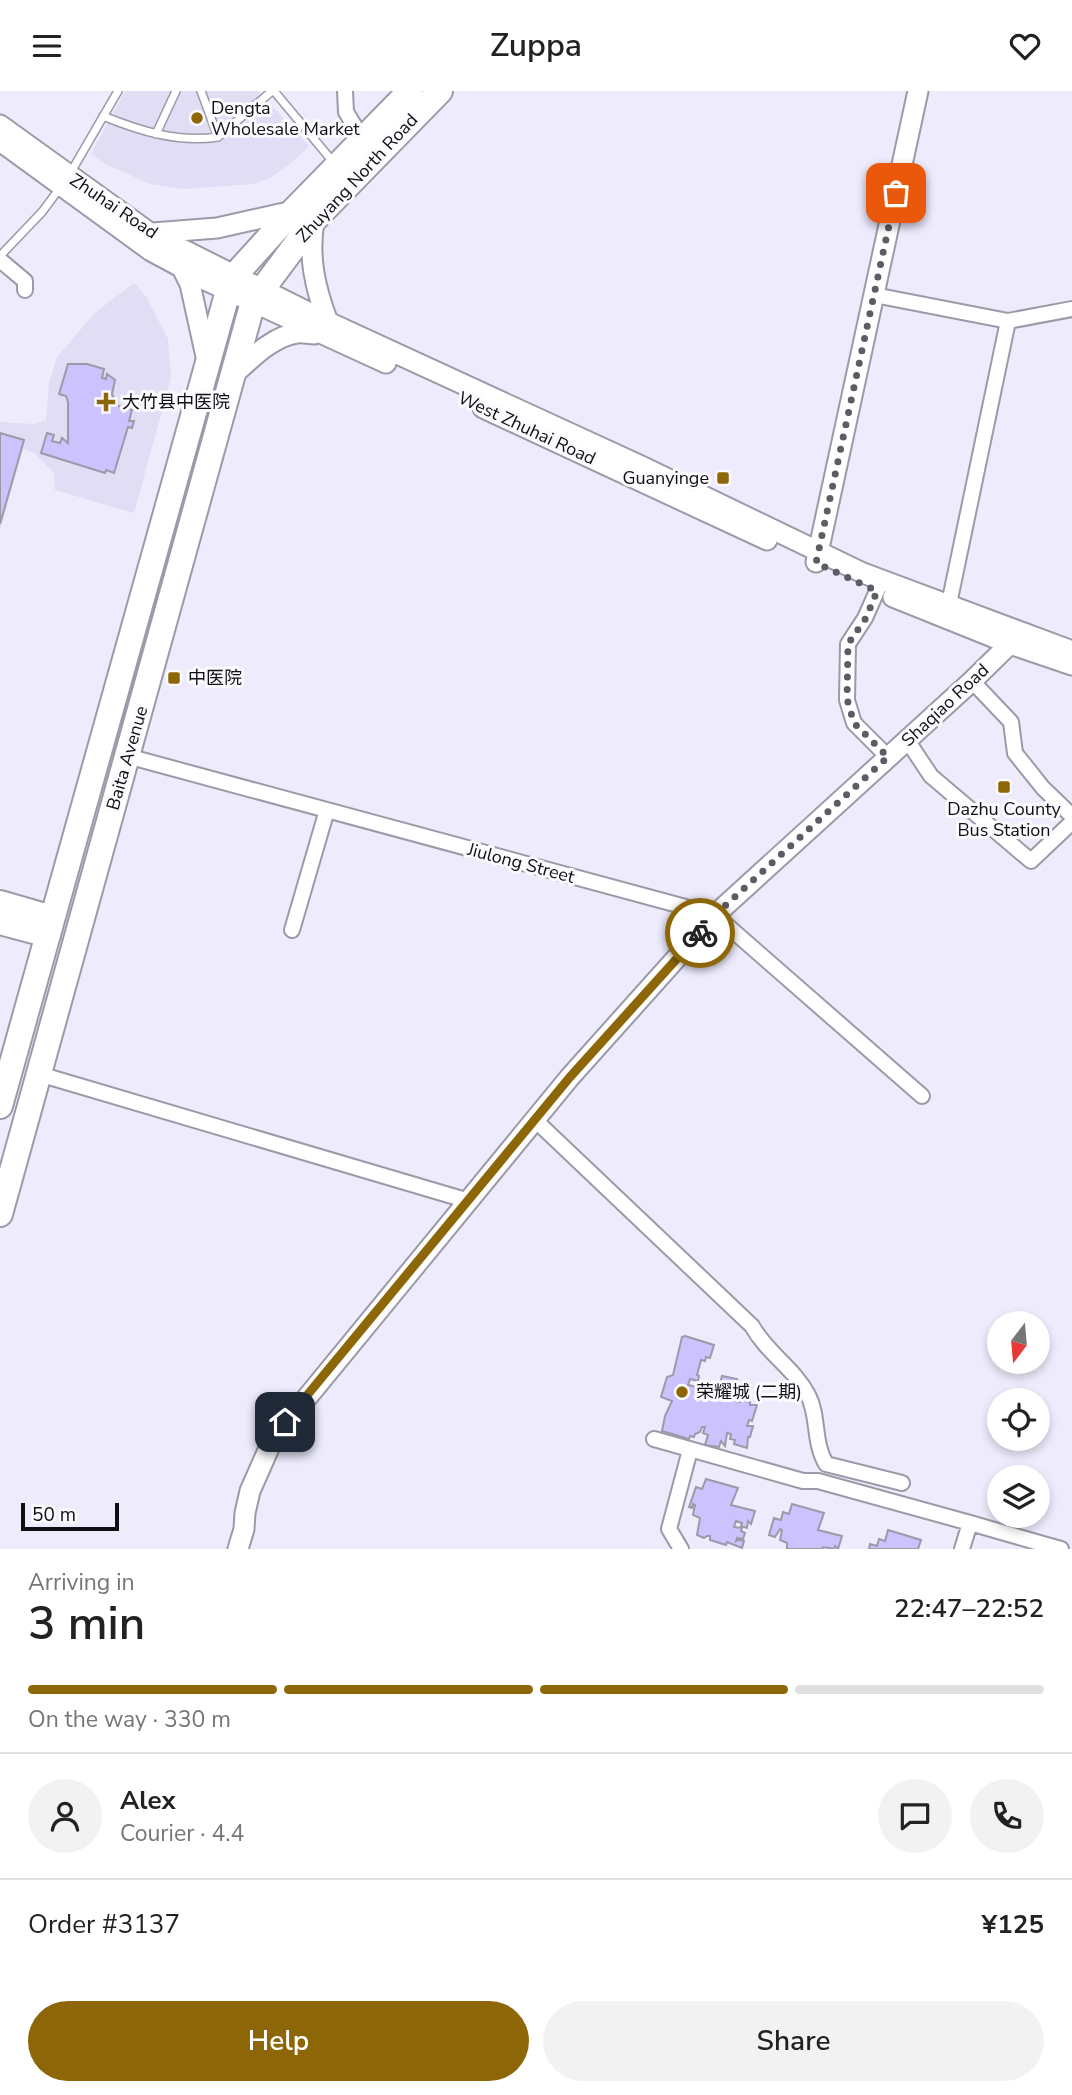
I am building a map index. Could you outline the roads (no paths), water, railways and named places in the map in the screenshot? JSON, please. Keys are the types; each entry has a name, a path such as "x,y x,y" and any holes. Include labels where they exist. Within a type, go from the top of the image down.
{"highway":[{"name":"Zhuyang North Road","path":"258,295 304,216 337,167 410,91"},
{"name":"Zhuyang North Road","path":"232,283 440,91"},
{"name":"Baita Avenue","path":"0,1106 232,283"},
{"name":"Baita Avenue","path":"0,1214 258,295"},
{"path":"0,904 50,926"},
{"path":"0,922 50,926"}],"street":[{"path":"345,91 346,112 363,140"},
{"path":"818,557 918,91"},
{"name":"Zhuhai Road","path":"0,125 151,251 182,268 232,283"},
{"name":"Zhuhai Road","path":"0,141 232,283"},
{"path":"150,233 304,216 310,242 311,266 325,328 279,339 234,374"},
{"path":"0,258 24,281 24,290"},
{"path":"182,268 190,284 207,364"},
{"name":"West Zhuhai Road","path":"232,283 818,557 877,591 1015,639 1071,654"},
{"path":"874,295 1007,321 1072,309"},
{"path":"949,604 1007,321"},
{"name":"West Zhuhai Road","path":"818,557 949,604 1052,659 1071,654"},
{"path":"877,591 866,618 848,644 847,699 854,723 888,757"},
{"name":"Shaqiao Road","path":"238,1549 250,1492 273,1439 570,1077 715,915 1015,639"},
{"path":"972,681 1011,722 1015,753 1043,788 1072,815"},
{"path":"907,740 931,776 1031,861 1072,822"},
{"name":"Jiulong Street","path":"127,756 715,915"},
{"path":"292,930 327,810"},
{"path":"715,915 922,1096"},
{"path":"39,1074 469,1201"},
{"path":"535,1121 752,1326 761,1343 799,1380 813,1405 819,1453 826,1464 902,1483"},
{"path":"654,1439 803,1481 818,1481 1042,1546 1061,1549"},
{"path":"681,1549 669,1529 690,1450"},
{"path":"962,1549 970,1523"}],"lane":[{"path":"0,258 42,212 65,181 118,91"},
{"path":"156,134 176,91"},
{"path":"201,91 218,137"},
{"path":"103,116 156,134 199,140 218,137 273,91 337,167"}],"place":[{"name":"Dengta Wholesale Market","path":"197,118"},
{"name":"大竹县中医院","path":"106,402"},
{"name":"Guanyinge","path":"723,478"},
{"name":"中医院","path":"174,678"},
{"name":"Dazhu County Bus Station","path":"1004,787"},
{"name":"荣耀城 (二期)","path":"682,1392"}]}
